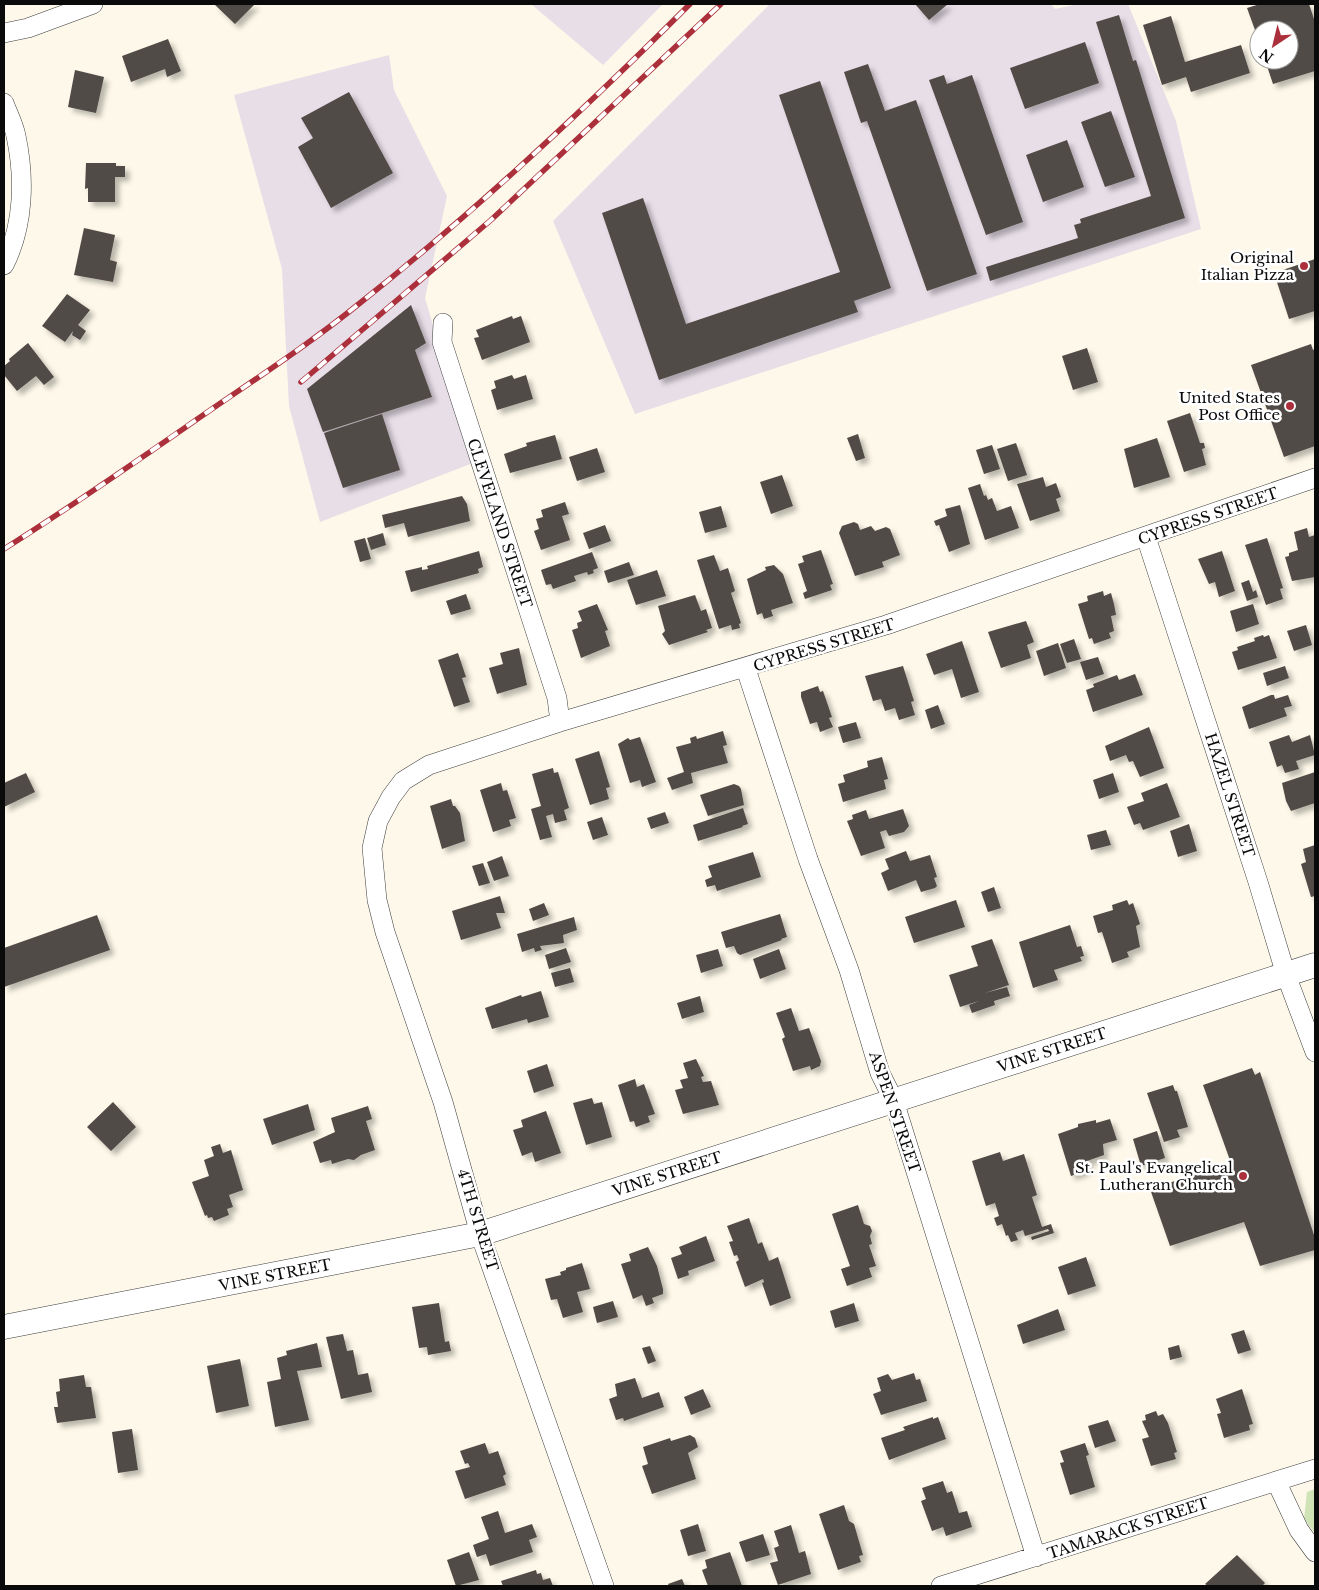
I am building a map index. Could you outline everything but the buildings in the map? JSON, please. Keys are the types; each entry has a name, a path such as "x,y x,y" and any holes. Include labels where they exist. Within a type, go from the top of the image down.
{"street":[{"path":"4,33 28,28 93,4"},
{"path":"4,103 16,135 22,194 16,235 4,265"},
{"name":"CLEVELAND STREET","path":"443,323 442,342 557,698 560,722"},
{"name":"CYPRESS STREET","path":"372,848 378,821 391,797 403,781 429,765 560,722 746,669 886,626 1315,478"},
{"name":"HAZEL STREET","path":"1146,537 1258,882 1286,975 1315,1052"},
{"name":"ASPEN STREET","path":"746,669 808,859 849,970 880,1073 894,1101 1036,1557"},
{"name":"4TH STREET","path":"372,848 377,900 385,932 443,1102 480,1234 604,1586"},
{"name":"VINE STREET","path":"4,1327 480,1234 1315,965"},
{"name":"TAMARACK STREET","path":"941,1586 1315,1469"},
{"path":"1276,1481 1299,1530 1315,1552"}],"shaded area":[{"path":"531,4 663,4 603,65"},
{"path":"770,4 1051,4 1055,9 1079,4 1128,4 1176,121 1201,229 635,414 553,221"},
{"path":"389,55 394,90 447,196 425,298 473,463 320,522 289,406 282,269 234,95"}],"green space":[{"path":"1315,1489 1315,1533 1304,1519 1307,1492"}],"railway":[{"path":"4,549 267,372 360,303 488,196 690,4"},
{"path":"301,382 491,220 721,4"}],"place":[{"name":"Original Italian Pizza","path":"1304,266"},
{"name":"United States Post Office","path":"1290,406"},
{"name":"St. Paul's Evangelical Lutheran Church","path":"1243,1176"}]}
